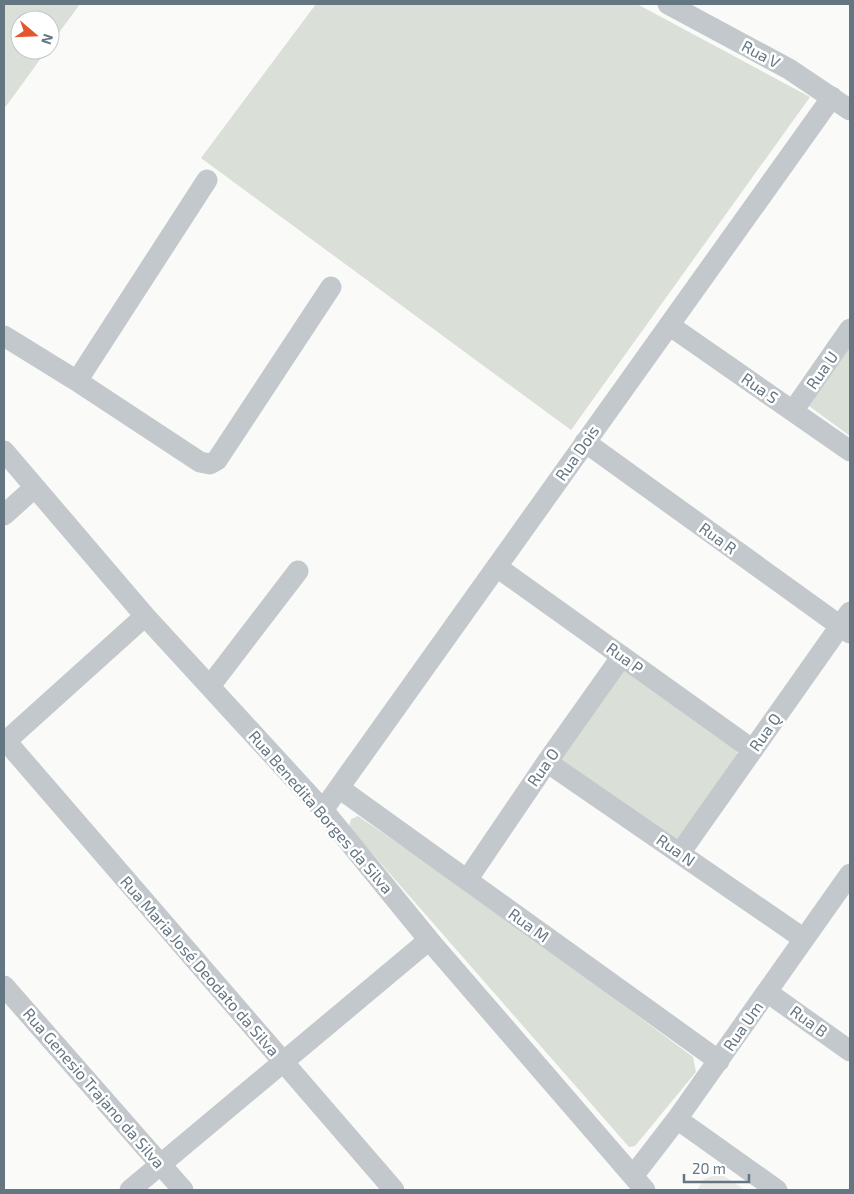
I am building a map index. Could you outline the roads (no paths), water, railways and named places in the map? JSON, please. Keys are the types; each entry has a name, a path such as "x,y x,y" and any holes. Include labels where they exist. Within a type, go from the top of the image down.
{"street":[{"name":"Rua V","path":"668,4 788,69 850,110"},
{"name":"Rua Dois","path":"323,810 832,97"},
{"path":"77,381 207,180"},
{"path":"4,336 77,381 200,462 210,464 217,460 331,286"},
{"name":"Rua S","path":"669,325 850,451"},
{"name":"Rua U","path":"793,411 850,329"},
{"name":"Rua R","path":"585,442 847,624"},
{"name":"Rua Benedita Borges da Silva","path":"4,451 145,616 323,810 429,940 639,1183"},
{"path":"4,514 34,488"},
{"name":"Rua P","path":"497,567 753,750"},
{"path":"210,686 298,571"},
{"path":"5,742 145,616"},
{"name":"Rua Q","path":"680,853 753,750 847,624"},
{"name":"Rua O","path":"467,880 622,656"},
{"name":"Rua Maria José Deodato da Silva","path":"5,742 394,1190"},
{"name":"Rua N","path":"547,762 804,939"},
{"name":"Rua M","path":"339,788 718,1061"},
{"name":"Rua Um","path":"639,1183 678,1119 850,874"},
{"path":"130,1190 429,940"},
{"name":"Rua Genesio Trajano da Silva","path":"4,986 183,1190"},
{"name":"Rua B","path":"767,992 850,1051"},
{"path":"678,1119 777,1190"}]}
